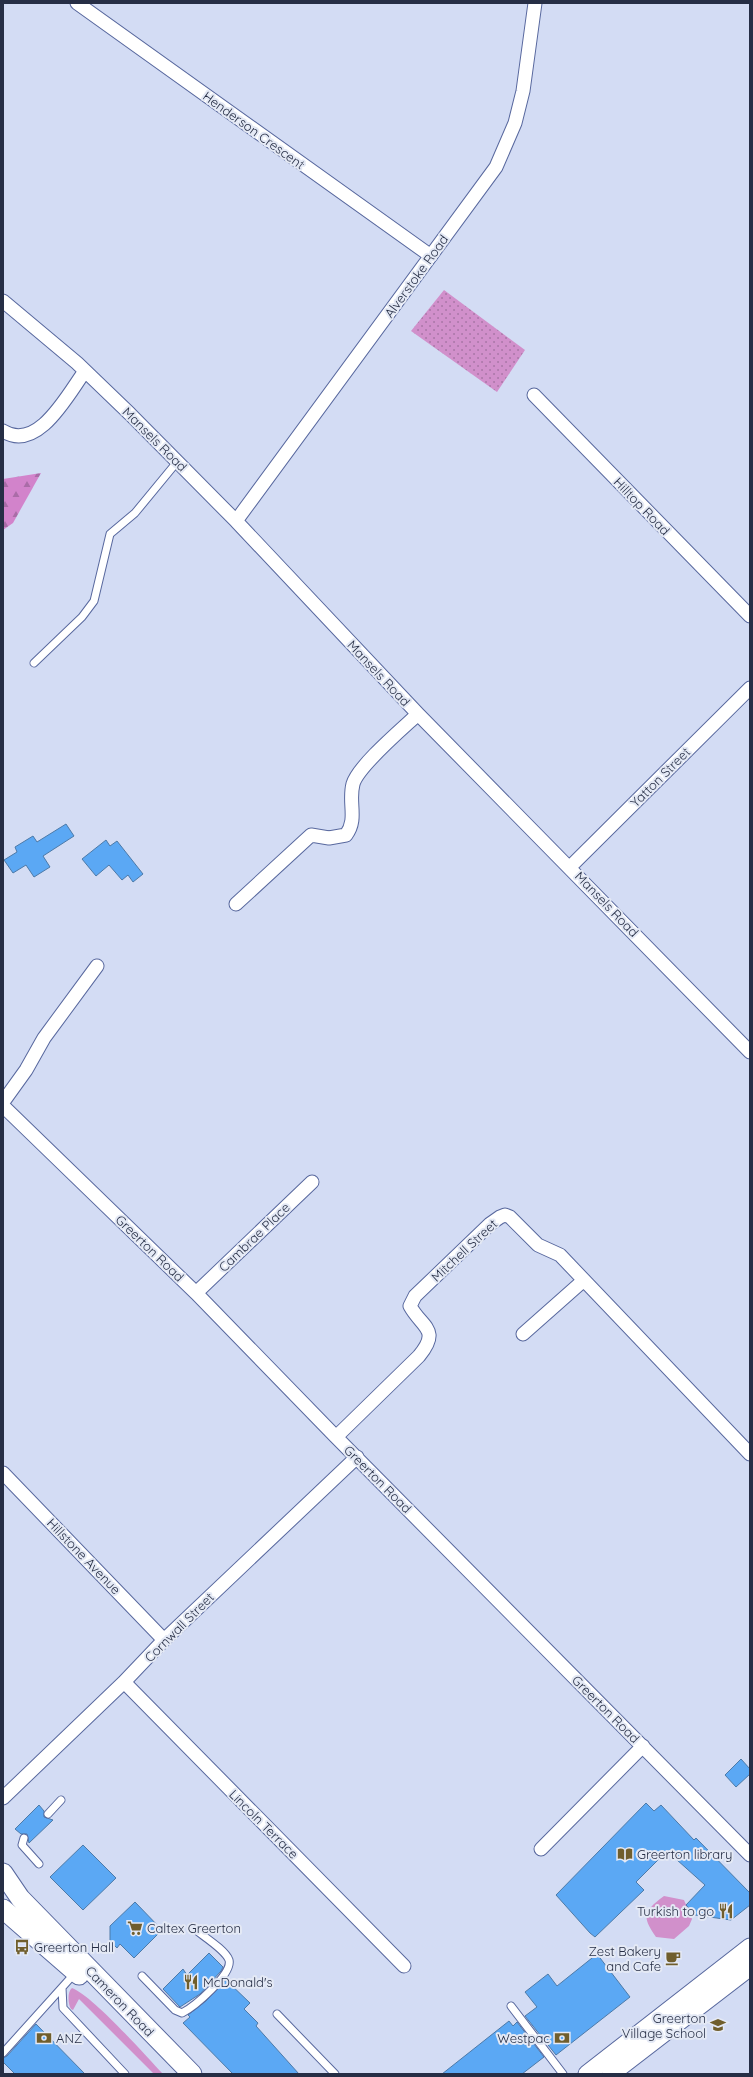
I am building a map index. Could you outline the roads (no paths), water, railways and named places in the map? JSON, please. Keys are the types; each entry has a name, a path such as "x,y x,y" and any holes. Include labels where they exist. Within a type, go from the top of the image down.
{"main road":[{"name":"Cameron Road","path":"3,1873 20,1898 192,2074"},
{"name":"Cameron Road","path":"3,1909 76,1972 177,2074"}],"street":[{"name":"Henderson Crescent","path":"77,3 431,256"},
{"name":"Alverstoke Road","path":"236,520 496,167 515,123 523,91 535,3"},
{"name":"Mansels Road","path":"3,301 85,371 236,520 418,714 570,867 750,1052"},
{"path":"3,431 17,437 36,432 53,414 85,371"},
{"name":"Hilltop Road","path":"534,395 750,616"},
{"name":"Yatton Street","path":"570,867 750,688"},
{"path":"236,904 311,835 329,838 346,835 353,821 352,794 357,774 418,714"},
{"path":"3,1102 26,1070 44,1038 97,966"},
{"name":"Greerton Road","path":"3,1106 196,1292 336,1437 750,1855"},
{"name":"Cambrae Place","path":"196,1292 312,1182"},
{"name":"Mitchell Street","path":"336,1437 419,1356 429,1344 430,1340 424,1324 410,1306 415,1296 500,1217 505,1215 510,1217 538,1245 560,1255 750,1454"},
{"path":"523,1334 584,1280"},
{"name":"Cornwall Street","path":"3,1798 124,1682 164,1640 357,1457"},
{"name":"Hillstone Avenue","path":"3,1473 164,1640"},
{"name":"Lincoln Terrace","path":"124,1682 404,1966"},
{"path":"541,1849 643,1746"},
{"path":"587,2074 750,1947"},
{"path":"611,2074 750,1967"}],"lane":[{"path":"34,663 82,617 94,600 110,534 135,514 178,462"},
{"path":"48,1814 61,1800"},
{"path":"24,1838 22,1845 39,1864"},
{"path":"142,1976 175,2010 182,2013 190,2009 220,1981 229,1966 228,1959 224,1952 192,1927"},
{"path":"3,2053 76,1972"},
{"path":"62,1988 63,2008 125,2074"},
{"path":"511,2006 563,2074"},
{"path":"277,2014 335,2074"}],"place":[{"name":"Greerton library","path":"625,1854"},
{"name":"Turkish to go","path":"726,1911"},
{"name":"Caltex Greerton","path":"135,1928"},
{"name":"Greerton Hall","path":"22,1947"},
{"name":"Zest Bakery and Cafe","path":"673,1958"},
{"name":"McDonald's","path":"191,1982"},
{"name":"Greerton Village School","path":"718,2025"},
{"name":"ANZ","path":"44,2038"},
{"name":"Westpac","path":"562,2038"}]}
